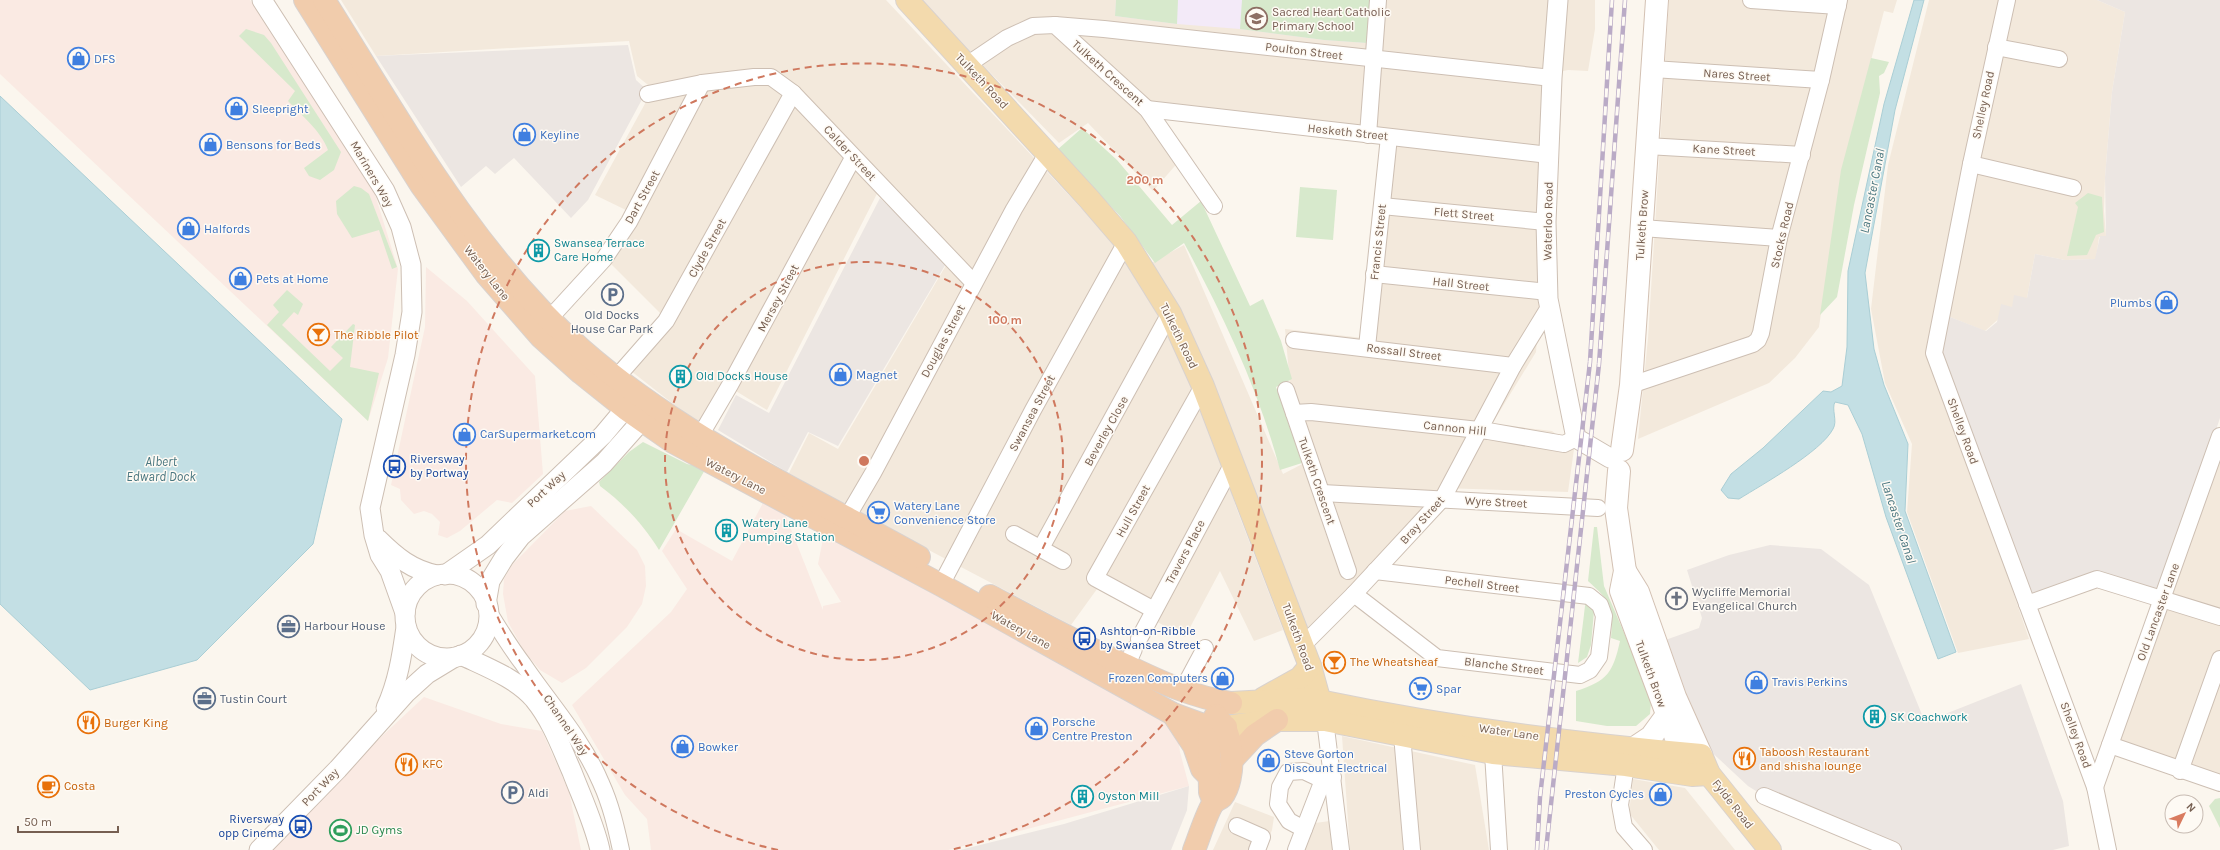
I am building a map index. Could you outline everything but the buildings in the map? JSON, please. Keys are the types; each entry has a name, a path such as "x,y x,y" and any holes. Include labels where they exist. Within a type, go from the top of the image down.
{"highway":[{"name":"Watery Lane","path":"305,0 421,185 486,274 512,306 541,337 610,384 640,408 673,442 843,524 944,579 1130,659 1151,678 1182,691 1205,698 1220,718"},
{"name":"Watery Lane","path":"324,0 448,195 488,247 550,318 581,349 610,384"},
{"name":"Watery Lane","path":"640,408 700,436 843,524"},
{"name":"Watery Lane","path":"1130,659 1173,714 1220,718"},
{"path":"1151,678 1165,695 1220,718"},
{"path":"1173,714 1194,746 1202,769 1211,778"},
{"path":"1194,850 1214,802 1222,796 1231,772 1231,761 1220,718"},
{"path":"1214,802 1210,792 1211,778 1220,718"},
{"path":"1231,761 1255,735 1277,720"}],"main road":[{"name":"Tulketh Road","path":"906,0 1048,152 1126,242 1170,313 1203,386 1310,666 1322,710"},
{"name":"Tulketh Brow","path":"1657,0 1632,385 1617,459 1616,508 1625,571 1621,591 1667,715 1696,764"},
{"name":"Tulketh Brow","path":"1625,571 1638,592 1675,697 1696,764"},
{"path":"1257,702 1294,682 1310,666 1320,680 1348,707"},
{"name":"Watery Lane","path":"1220,718 1257,702 1304,699 1322,710"},
{"name":"Water Lane","path":"1322,710 1348,707 1480,728 1630,757"},
{"name":"Water Lane","path":"1322,710 1402,735 1493,753 1630,757 1696,764"},
{"name":"Watery Lane","path":"1220,718 1277,720 1322,710"},
{"path":"1630,757 1651,737 1667,715"},
{"name":"Fylde Road","path":"1696,764 1716,807 1752,850"},
{"name":"Fylde Road","path":"1696,764 1770,850"}],"street":[{"name":"Mariners Way","path":"262,0 385,192 401,227 411,265 411,320 405,356 370,508 374,535 405,620"},
{"path":"1368,135 1378,0"},
{"name":"Waterloo Road","path":"1558,0 1552,78 1550,155 1546,222 1548,300 1576,438"},
{"path":"1750,0 1838,3"},
{"name":"Shelley Road","path":"2007,0 1970,164 1934,353 2095,787 2108,850"},
{"name":"Stocks Road","path":"1632,385 1753,344 1758,340 1761,333 1779,238 1821,80 1838,3"},
{"path":"967,65 1007,38 1033,26 1055,25"},
{"name":"Poulton Street","path":"1055,25 1104,28 1552,78"},
{"name":"Tulketh Crescent","path":"1055,25 1147,109 1214,206"},
{"path":"1996,47 2059,59"},
{"name":"Nares Street","path":"1653,69 1821,80"},
{"name":"Calder Street","path":"648,94 702,83 754,77 771,77 793,93 974,283"},
{"name":"Dart Street","path":"550,318 604,258 629,222 702,83"},
{"name":"Clyde Street","path":"610,384 666,321 793,93"},
{"name":"Hesketh Street","path":"1147,109 1550,155"},
{"name":"Francis Street","path":"1367,347 1389,137"},
{"name":"Kane Street","path":"1647,146 1802,155"},
{"name":"Douglas Street","path":"843,524 873,473 974,283 1048,152"},
{"name":"Mersey Street","path":"700,436 730,386 854,158"},
{"path":"1970,164 2073,188"},
{"name":"Flett Street","path":"1382,206 1546,222"},
{"path":"1642,228 1779,238"},
{"name":"Swansea Street","path":"944,579 1126,242"},
{"name":"Hall Street","path":"1374,274 1548,300"},
{"name":"Bray Street","path":"1302,646 1354,594 1443,498 1548,300"},
{"name":"Beverley Close","path":"1041,548 1170,313"},
{"name":"Rossall Street","path":"1294,340 1367,347 1513,366"},
{"name":"Hull Street","path":"1154,610 1095,578 1203,386"},
{"name":"Tulketh Crescent","path":"1286,390 1348,571"},
{"name":"Port Way","path":"441,575 488,545 603,435 640,408"},
{"name":"Port Way","path":"487,607 490,581 504,558 521,536 604,463 640,408"},
{"name":"Cannon Hill","path":"1294,413 1311,412 1479,431 1564,444 1576,438"},
{"name":"Old Lancaster Lane","path":"2095,787 2220,436"},
{"path":"1576,438 1617,459"},
{"name":"Travers Place","path":"1130,659 1154,610 1232,465"},
{"name":"Wyre Street","path":"1322,493 1443,498 1598,508"},
{"path":"1014,534 1064,561"},
{"path":"374,535 402,562 422,572 461,577 480,591 487,607 486,629 481,640 473,648 458,656 434,656 422,650 412,640 405,620 408,599 416,587 426,580 441,575"},
{"name":"Pechell Street","path":"1375,571 1589,596"},
{"path":"2027,604 2097,579 2220,618"},
{"name":"Blanche Street","path":"1354,594 1437,658 1580,675 1590,670 1599,657 1604,616 1600,605 1589,596"},
{"name":"Channel Way","path":"487,607 523,665 580,742 601,782 612,813 621,850"},
{"name":"Port Way","path":"380,722 393,693 399,670 405,620"},
{"path":"1182,691 1205,648"},
{"name":"Port Way","path":"259,850 406,693 427,674 458,656"},
{"name":"Channel Way","path":"458,656 496,671 516,684 534,699 553,727 583,799 600,850"},
{"path":"2180,770 2220,659"},
{"path":"1322,710 1328,778 1341,850"},
{"path":"1402,735 1412,850"},
{"path":"2110,745 2220,783"},
{"path":"1493,753 1499,850"},
{"path":"1630,757 1620,805 1624,826 1644,850"},
{"path":"1304,829 1289,821 1278,804 1280,787 1288,772 1304,771 1328,778"},
{"path":"1296,850 1304,829 1328,778"},
{"path":"1764,796 1893,850"},
{"path":"1237,826 1262,837 1257,850"}],"shaded area":[{"path":"0,0 250,0 374,191 398,269 388,358 368,421 0,74"},
{"path":"341,0 886,0 1111,240 1153,307 1201,398 1236,507 1283,630 1254,641 1220,571 1185,637 1097,589 1071,625 864,516 789,473 809,433 838,449 955,250 884,180 767,410 726,385 699,424 631,371 671,324 600,253 628,211 595,195 653,89 637,76 629,41 376,56"},
{"path":"919,0 1595,0 1595,29 1588,71 1568,70 1549,74 1545,224 1536,352 1492,424 1552,431 1574,449 1568,492 1442,488 1358,584 1307,628 1151,263 1184,245 1283,474 1312,459 1291,396 1285,329 1363,338 1384,132 1154,110 1188,151 1153,191 1088,123 1059,143"},
{"name":"Sacred Heart Catholic Primary School","path":"1116,0 1370,0 1367,43 1324,40 1240,29 1177,24 1115,16"},
{"path":"1669,0 1897,0 1893,13 1884,11 1842,170 1819,327 1795,358 1769,383 1638,439 1648,338"},
{"path":"1929,0 2097,0 2125,12 2112,92 2105,177 2104,211 2106,236 2099,237 2096,259 2065,260 2035,254 2027,298 2012,307 1985,331 1945,315 1931,328 1928,342 2029,639 1958,653 1907,512 1912,444 1885,383 1871,309 1888,165"},
{"path":"2097,0 2220,0 2220,418 2164,583 2157,592 2115,576 2031,603 1939,351 1945,315 1986,331 1997,322 2001,304 2012,307 2014,295 2027,298 2035,254 2065,260 2095,259 2100,236 2106,236 2105,177 2112,92 2125,12"},
{"name":"Keyline","path":"628,45 636,80 647,90 588,200 571,218 514,158 495,174 486,166 461,187 376,56"},
{"path":"880,198 947,262 838,446 808,432 787,472 718,430 736,395 769,413"},
{"name":"CarSupermarket.com","path":"426,267 467,301 535,376 543,474 512,503 497,500 460,531 447,538 438,535 440,522 432,514 424,511 414,514 401,500 400,489 391,485 425,327"},
{"path":"2220,451 2220,781 2115,744"},
{"path":"764,501 785,514 823,610 823,606 841,602 818,564 824,534 1177,728 1180,752 1189,786 948,850 651,850 647,819 625,795 572,705 671,612 687,589 662,551 676,529 732,561"},
{"path":"591,506 637,550 645,566 646,586 642,604 627,627 586,668 562,683 540,670 524,651 508,622 503,594 504,579 512,565 565,511"},
{"path":"1770,545 1821,549 1869,585 1925,722 2021,684 2063,801 2069,846 2053,850 1893,850 1764,796 1748,786 1690,732 1657,643 1699,628 1702,618 1687,570 1729,555"},
{"path":"424,697 501,724 542,731 569,792 581,850 272,850 350,766"},
{"path":"1342,736 1475,765 1489,850 1350,850"},
{"path":"1633,779 1685,788 1735,850 1659,850 1629,813"},
{"path":"1189,786 1187,810 1171,850 960,850 1064,824"},
{"path":"1235,802 1274,817 1272,830 1264,850 1213,850"},
{"path":"1330,821 1334,850 1303,850 1315,823"}],"green space":[{"path":"1116,0 1178,0 1177,24 1115,16"},
{"name":"Sacred Heart Catholic Primary School","path":"1242,0 1370,0 1367,43 1324,40 1240,29"},
{"path":"246,29 264,35 271,43 341,152 334,170 320,180 309,176 304,168 328,150 325,143 311,124 288,101 295,91 239,36"},
{"path":"1871,58 1889,62 1884,73 1879,76 1880,93 1854,205 1837,297 1820,315 1841,170"},
{"path":"1082,128 1117,160 1172,225 1201,201 1250,306 1263,299 1281,341 1292,379 1276,387 1302,463 1280,470 1262,411 1251,382 1226,325 1184,243 1155,263 1120,216 1057,150"},
{"path":"354,186 361,188 369,194 397,267 392,269 379,230 352,238 337,214 336,201"},
{"path":"1300,187 1337,190 1333,240 1296,237"},
{"path":"2088,193 2102,197 2104,232 2096,235 2087,255 2067,256 2078,207 2075,203"},
{"path":"287,290 303,304 298,315 294,312 282,325 330,371 343,358 331,347 353,324 355,325 350,367 379,373 368,421 267,325 279,312 273,305"},
{"path":"643,442 687,464 706,468 659,550 640,523 625,507 600,486 599,482 629,452"},
{"path":"1594,527 1597,527 1604,586 1631,649 1652,691 1650,714 1636,726 1607,726 1576,721 1576,691 1595,683 1607,674 1615,660 1620,641 1611,638 1612,619 1609,605 1602,594 1588,581"},
{"path":"1586,598 1594,611 1591,645 1587,657 1578,663"},
{"path":"2220,798 2220,828 2209,806 2215,799"}],"water":[{"name":"Lancaster Canal","path":"1914,0 1924,0 1895,110 1865,273 1874,349 1884,385 1908,444 1905,511 1956,652 1938,659 1886,517 1862,434 1848,405 1835,402 1835,422 1833,429 1817,448 1790,467 1739,499 1728,498 1721,490 1731,474 1763,448 1823,391 1831,392 1842,386 1847,347 1848,271 1884,104"},
{"name":"Albert Edward Dock","path":"0,96 342,419 313,544 197,660 90,690 0,604"}],"railway":[{"path":"1537,850 1540,797 1590,362 1612,0"},
{"path":"1546,850 1599,364 1625,0"}],"place":[{"name":"Sacred Heart Catholic Primary School","path":"1257,19"},
{"name":"DFS","path":"79,59"},
{"name":"Sleepright","path":"236,109"},
{"name":"Keyline","path":"525,135"},
{"name":"Bensons for Beds","path":"210,145"},
{"name":"Halfords","path":"189,229"},
{"name":"Swansea Terrace Care Home","path":"539,250"},
{"name":"Pets at Home","path":"240,279"},
{"name":"Old Docks House Car Park","path":"612,294"},
{"name":"Plumbs","path":"2167,303"},
{"name":"The Ribble Pilot","path":"318,335"},
{"name":"Magnet","path":"841,375"},
{"name":"Old Docks House","path":"680,376"},
{"name":"CarSupermarket.com","path":"465,434"},
{"name":"Riversway by Portway","path":"395,466"},
{"name":"Watery Lane Convenience Store","path":"878,513"},
{"name":"Watery Lane Pumping Station","path":"726,530"},
{"name":"Wycliffe Memorial Evangelical Church","path":"1676,599"},
{"name":"Harbour House","path":"288,626"},
{"name":"Ashton-on-Ribble by Swansea Street","path":"1084,638"},
{"name":"The Wheatsheaf","path":"1334,662"},
{"name":"Frozen Computers","path":"1223,678"},
{"name":"Travis Perkins","path":"1757,682"},
{"name":"Spar","path":"1420,689"},
{"name":"Tustin Court","path":"204,699"},
{"name":"SK Coachwork","path":"1875,717"},
{"name":"Burger King","path":"89,723"},
{"name":"Porsche Centre Preston","path":"1037,729"},
{"name":"Bowker","path":"683,747"},
{"name":"Taboosh Restaurant and shisha lounge","path":"1745,759"},
{"name":"Steve Gorton Discount Electrical","path":"1269,761"},
{"name":"KFC","path":"406,764"},
{"name":"Costa","path":"49,786"},
{"name":"Aldi","path":"513,793"},
{"name":"Preston Cycles","path":"1660,794"},
{"name":"Oyston Mill","path":"1082,796"},
{"name":"Riversway opp Cinema","path":"300,826"},
{"name":"JD Gyms","path":"341,830"}]}
